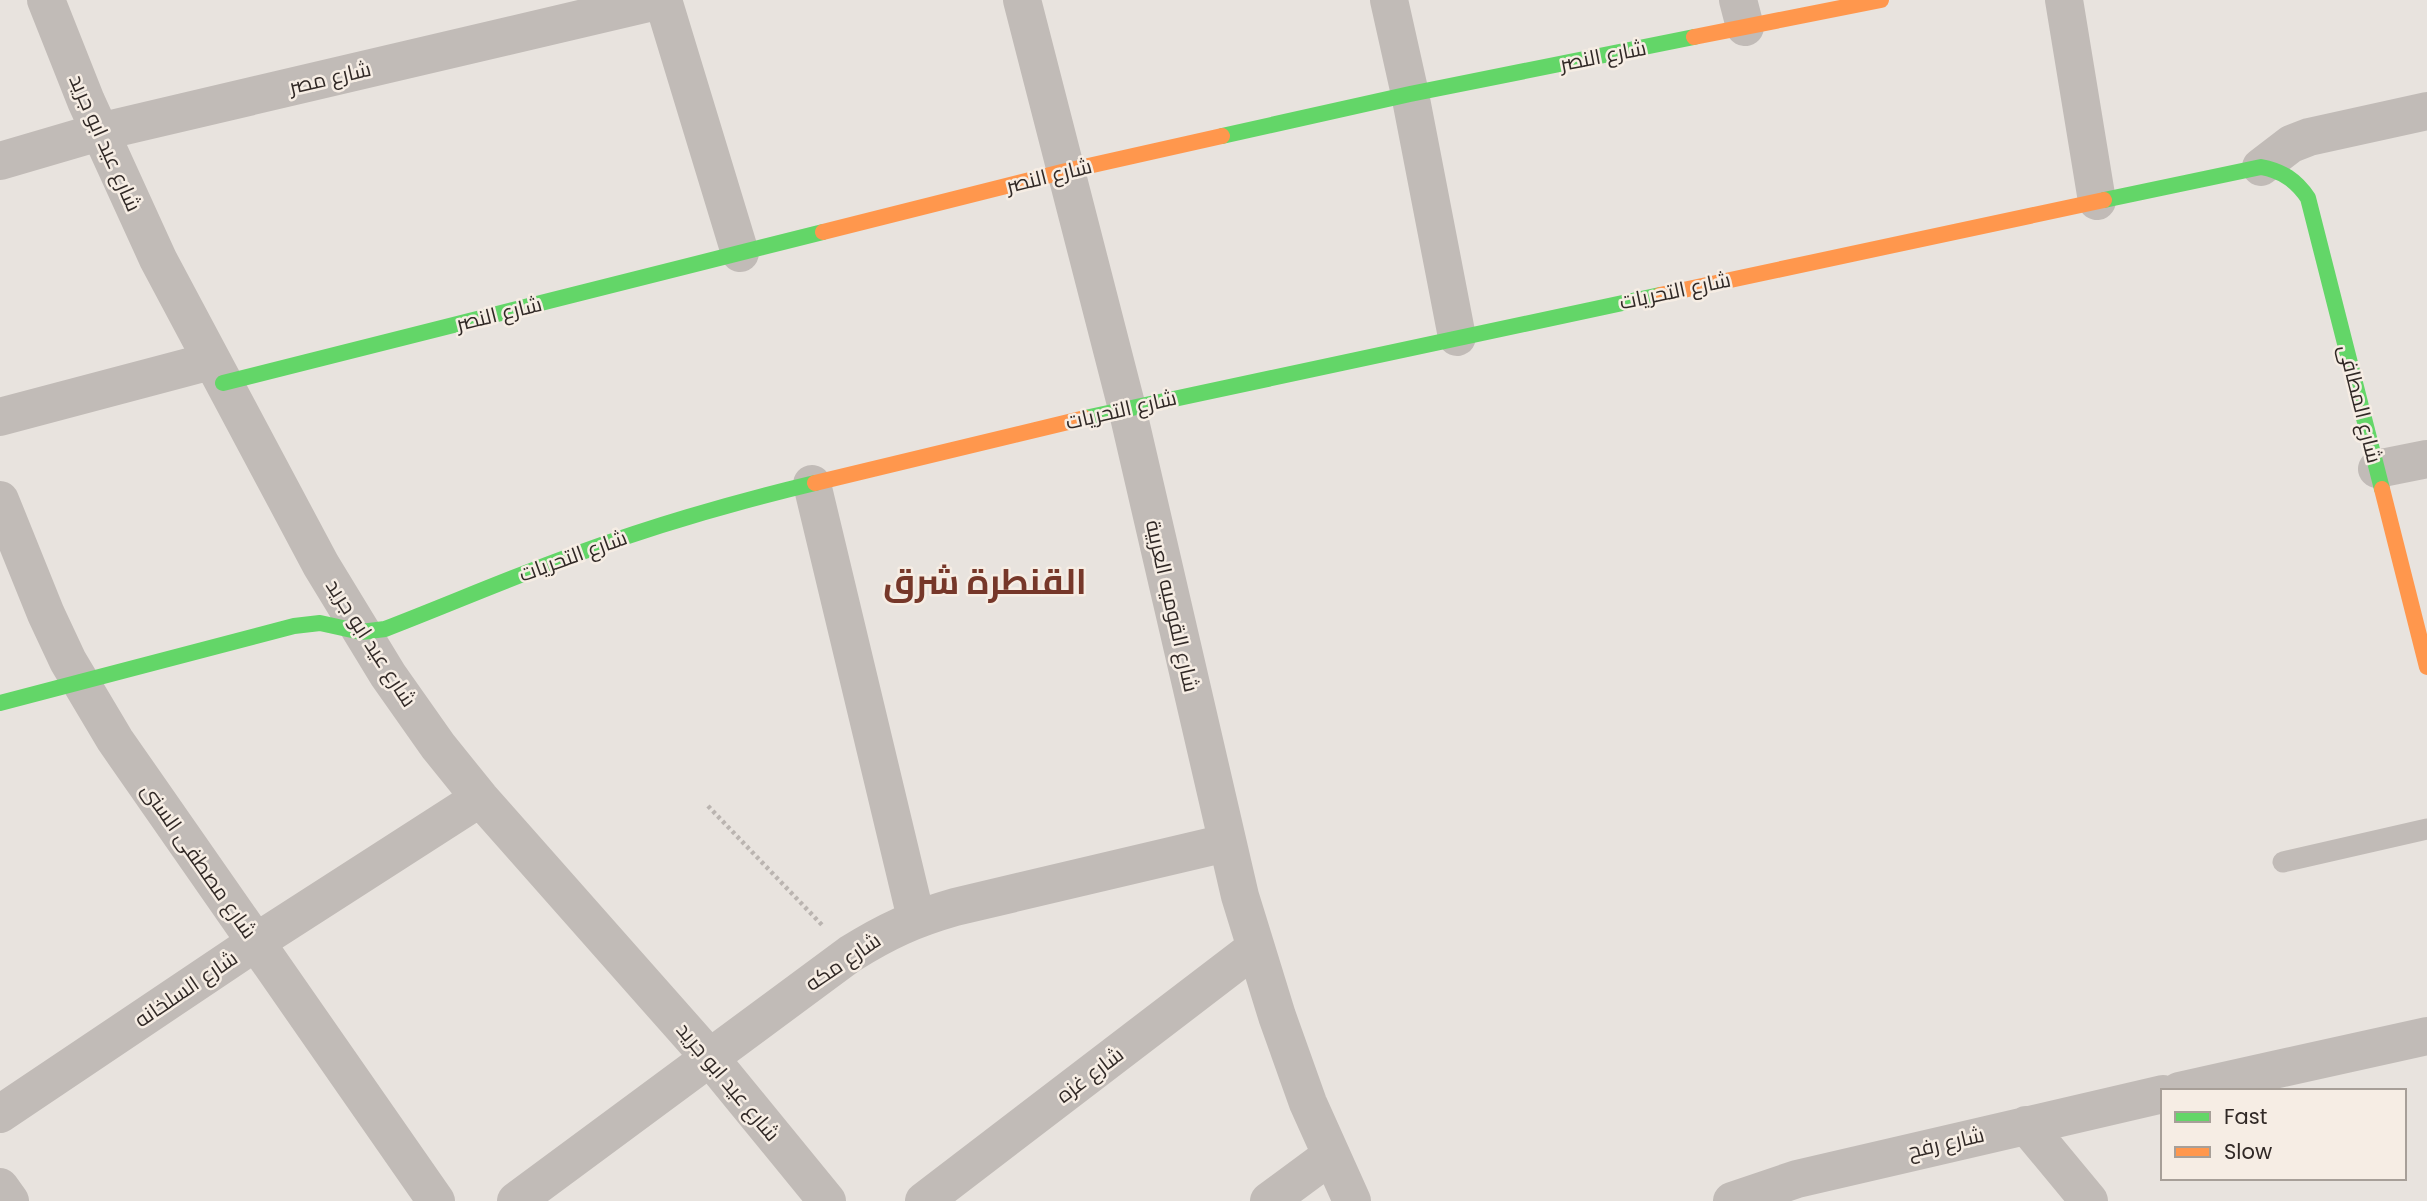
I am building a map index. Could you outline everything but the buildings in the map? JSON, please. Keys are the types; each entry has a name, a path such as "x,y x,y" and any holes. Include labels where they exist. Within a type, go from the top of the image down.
{"street":[{"name":"شارع عيد ابو جريد","path":"46,0 99,132 158,259 321,565 361,633 438,746 480,798 710,1058 827,1201"},
{"name":"شارع مصر","path":"0,160 99,132 662,0"},
{"path":"662,0 740,253"},
{"name":"شارع القوميه العربية","path":"1023,0 1127,408 1227,842 1255,948 1299,1078 1330,1156 1352,1201"},
{"path":"1389,0 1457,337"},
{"name":"شارع النصر","path":"0,417 217,372 740,253 1066,171 1410,94 1742,14 1881,0"},
{"path":"2064,0 2097,201"},
{"path":"2261,167 2291,144 2309,136 2427,111"},
{"name":"شارع التحريات","path":"0,703 294,626 329,624 361,633 385,629 514,577 668,523 812,484 1127,408 2261,167"},
{"name":"شارع المطافى","path":"2261,167 2276,169 2290,176 2301,186 2308,198 2427,667"},
{"path":"2377,469 2427,459"},
{"path":"812,484 916,918"},
{"name":"شارع مصطفى السنى","path":"0,500 46,614 79,683 115,740 436,1201"},
{"name":"شارع السلخانه","path":"0,1114 480,798"},
{"name":"شارع مكه","path":"516,1201 850,954 916,918 1227,842"},
{"name":"شارع غزه","path":"924,1201 1255,948"},
{"path":"2188,1089 2427,1036"},
{"name":"شارع رفح","path":"1732,1201 1797,1179 2161,1094"},
{"path":"2026,1125 2089,1201"},
{"path":"1269,1201 1330,1156"},
{"path":"0,1187 10,1201"}],"lane":[{"path":"2283,862 2427,829"}],"path":[{"path":"708,806 850,954"}],"traffic: fast":[{"path":"1222,136 1410,94 1694,37"},
{"path":"2104,200 2261,167 2276,171 2299,186 2308,198 2382,489"},
{"path":"223,383 823,232"},
{"path":"1085,418 1660,295"},
{"path":"0,703 294,626 320,623 361,632 385,629 608,543 696,515 815,483"}],"traffic: slow":[{"path":"1694,37 1881,0"},
{"path":"823,232 1066,171 1222,136"},
{"path":"1660,295 2104,200"},
{"path":"815,483 1085,418"},
{"path":"2382,489 2427,667"}],"district":[{"name":"القنطرة شرق","path":"985,582"}]}
